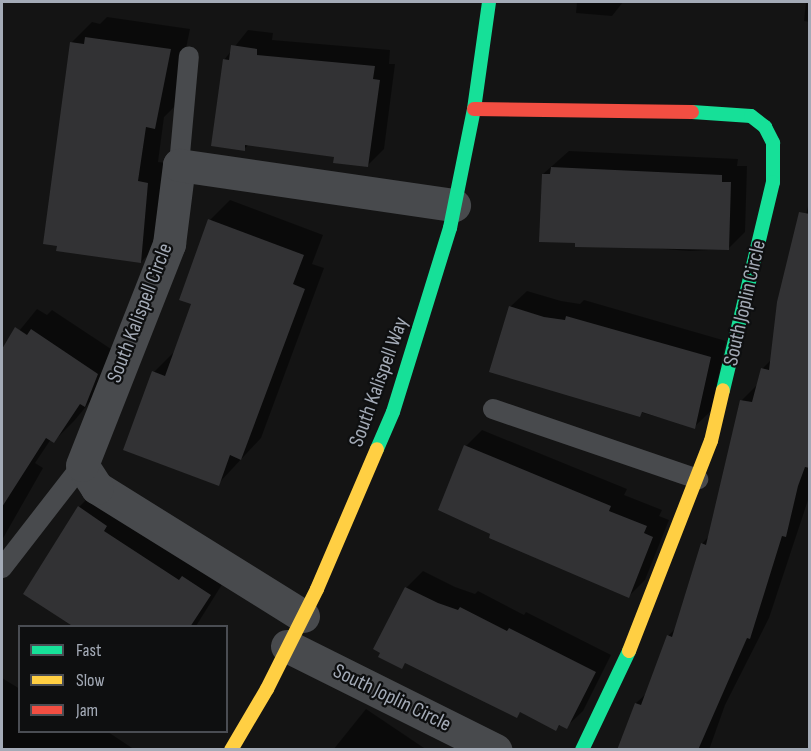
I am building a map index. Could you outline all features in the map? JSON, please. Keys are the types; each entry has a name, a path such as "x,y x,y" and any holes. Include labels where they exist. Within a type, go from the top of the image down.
{"street":[{"name":"South Kalispell Way","path":"231,750 303,616 357,502 393,412 424,321 454,205 474,109 489,2"},
{"name":"South Joplin Circle","path":"474,109 733,112 751,116 765,127 773,144 773,182 734,358 698,479 622,668 582,750"},
{"path":"179,165 454,205"},
{"name":"South Kalispell Circle","path":"82,465 170,244 179,165"},
{"path":"82,465 98,488 303,616"},
{"name":"South Joplin Circle","path":"287,646 496,750"}],"lane":[{"path":"179,165 189,56"},
{"path":"493,409 698,479"},
{"path":"2,568 82,465"}],"building":[{"path":"85,37 171,49 155,129 146,127 138,181 148,183 141,263 56,251 57,246 43,244 70,42 84,44"},
{"path":"231,45 257,49 257,55 375,66 373,79 380,80 368,167 333,163 334,157 245,145 245,151 211,146 223,59 229,60"},
{"path":"551,167 722,175 722,182 731,182 729,250 575,247 575,243 539,242 542,174 550,174"},
{"path":"799,212 810,214 810,468 805,467 798,486 786,537 782,536 750,639 747,638 698,750 617,750 635,703 641,705 667,635 672,637 701,543 706,545 740,400 752,402 761,368 769,370 777,302"},
{"path":"208,219 304,255 293,284 305,289 241,460 230,455 219,486 123,450 152,371 165,376 191,304 179,300"},
{"path":"509,306 544,317 565,320 566,316 711,357 695,429 642,412 640,417 489,372"},
{"path":"15,327 27,335 31,329 98,374 85,407 80,404 54,443 46,438 2,507 2,349"},
{"path":"464,445 611,506 609,511 647,526 644,533 653,537 629,598 489,538 490,534 438,510"},
{"path":"78,506 107,526 104,531 179,580 182,576 211,595 191,625 71,625 23,594"},
{"path":"405,587 438,603 458,610 460,607 507,631 509,628 596,672 567,729 559,725 556,731 520,712 517,718 405,663 402,669 378,657 380,653 373,649"}],"traffic: fast":[{"path":"377,449 393,412 450,228 474,109 489,2"},
{"path":"692,112 751,116 765,127 773,143 773,182 723,390"},
{"path":"582,750 629,651"}],"traffic: slow":[{"path":"629,651 711,441 723,390"},
{"path":"231,750 267,689 317,589 377,449"}],"traffic: jam":[{"path":"474,109 692,112"}]}
